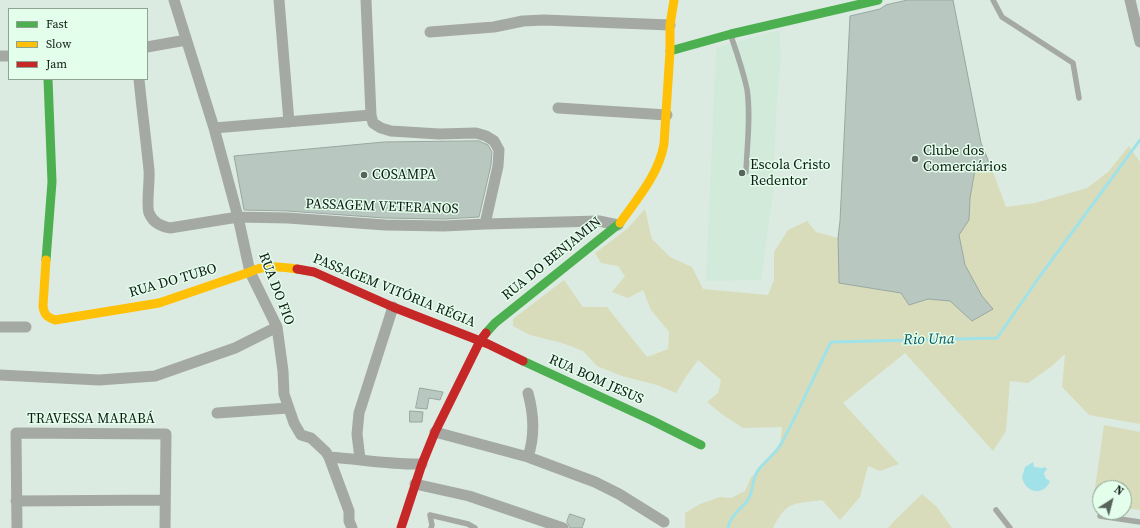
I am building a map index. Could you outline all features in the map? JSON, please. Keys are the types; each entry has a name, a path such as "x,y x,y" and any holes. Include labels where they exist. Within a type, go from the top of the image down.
{"street":[{"name":"RUA DO FIO","path":"174,0 214,128 238,217 250,272 277,327 283,371 284,394 288,408 301,435 311,438 326,452 329,457 349,510 352,528"},
{"path":"279,0 289,122"},
{"path":"366,0 371,115 373,123 381,128 391,131 439,134 476,133 486,136 494,141 499,150 498,166 485,224"},
{"name":"RUA DO BENJAMIN","path":"401,528 422,464 435,432 480,341 495,323 618,225 643,191 657,168 662,156 667,115 670,24 674,0"},
{"path":"670,51 730,34 878,0"},
{"path":"1130,0 1138,23 1140,42"},
{"path":"430,32 494,27 544,20 670,24"},
{"path":"148,48 186,40"},
{"name":"RUA DO TUBO","path":"48,80 52,182 43,306 44,314 47,317 55,320 126,309 159,302 250,272"},
{"name":"PASSAGEM VETERANOS","path":"139,80 150,171 148,211 151,218 158,224 170,228 238,217 288,218 385,225 444,226 599,221 618,225"},
{"path":"558,108 667,115"},
{"path":"214,128 371,115"},
{"name":"PASSAGEM VITÓRIA RÉGIA","path":"250,272 258,268 272,266 307,271 326,277 393,307 480,341"},
{"path":"360,459 357,434 359,413 393,307"},
{"path":"0,327 26,328"},
{"path":"0,375 100,380 155,376 235,348 277,327"},
{"name":"RUA BOM JESUS","path":"480,341 544,372 651,420 700,445"},
{"path":"528,393 531,405 533,429 532,443 528,457"},
{"path":"217,413 288,408"},
{"path":"435,432 528,457 594,482 619,494 664,522"},
{"name":"TRAVESSA MARABÁ","path":"16,501 16,433 166,434 165,500"},
{"path":"329,457 400,464 422,464"},
{"path":"415,484 469,496 563,528"},
{"path":"17,528 16,501 165,500 165,528"}],"lane":[{"path":"993,0 1002,17 1073,63 1079,98"},
{"path":"730,34 742,69 747,91 748,114 746,172"},
{"path":"996,510 1010,528"},
{"path":"431,528 432,525 430,515 453,520 475,528"},
{"path":"1127,520 1140,522"}],"shaded area":[{"name":"Escola Cristo Redentor","path":"779,30 781,55 776,114 773,194 761,280 706,281 716,48"},
{"path":"1129,146 1140,162 1140,424 1089,415 1062,387 1065,354 1052,366 1028,383 1010,381 1006,431 993,451 905,353 843,403 899,464 880,471 868,466 860,497 840,520 822,500 792,505 783,512 773,528 685,528 685,513 700,504 720,497 731,498 745,491 751,477 780,446 782,427 743,428 723,415 707,402 718,393 721,380 698,360 676,393 657,385 622,376 597,366 583,351 562,343 530,335 513,326 513,319 564,280 583,307 607,307 647,357 668,349 669,332 651,310 643,290 628,298 612,292 625,276 618,266 601,263 595,253 627,229 645,209 652,239 670,257 692,267 703,289 768,295 774,280 774,252 788,230 807,221 816,232 838,238 839,283 901,293 909,305 928,299 950,301 972,321 992,309 982,296 965,265 959,235 969,220 970,198 975,170 993,172 1006,207 1035,203 1087,188 1108,172"},
{"path":"1104,425 1140,432 1140,510 1132,509 1132,480 1096,480"},
{"path":"922,494 937,507 952,528 888,528 895,520"}],"water":[{"path":"1033,462 1034,467 1045,467 1047,469 1044,475 1050,481 1044,489 1039,491 1031,490 1027,487 1022,477 1025,467"}],"building":[{"name":"Clube dos Comerciários","path":"908,0 953,0 981,143 993,172 975,170 970,198 969,220 959,235 965,265 982,296 993,309 972,321 950,301 928,299 909,305 901,293 839,283 838,238 850,16 880,9 886,5"},
{"name":"COSAMPA","path":"479,141 488,145 492,152 491,165 479,217 444,219 385,218 288,211 244,210 234,156 384,142"},
{"path":"420,388 443,392 440,400 429,398 427,409 416,408"},
{"path":"410,411 423,412 422,422 410,422"},
{"path":"570,514 585,519 582,528 570,528 567,522"}],"waterway":[{"name":"Rio Una","path":"728,528 733,517 749,498 757,472 776,452 781,444 831,342 997,338 1040,276 1140,140"}],"traffic: fast":[{"path":"670,51 731,34 878,0"},
{"path":"46,260 52,182 48,80"},
{"path":"486,333 495,323 620,223"},
{"path":"523,361 651,420 701,445"}],"traffic: slow":[{"path":"620,223 652,176 664,144 670,51 670,25 674,0"},
{"path":"46,260 43,306 46,315 55,320 159,303 256,269 267,267 297,269"}],"traffic: jam":[{"path":"297,269 314,272 393,307 488,344 523,361"},
{"path":"401,528 422,464 435,432 480,341 486,333"}],"place":[{"name":"Clube dos Comerciários","path":"915,159"},
{"name":"Escola Cristo Redentor","path":"742,173"},
{"name":"COSAMPA","path":"364,175"}]}
